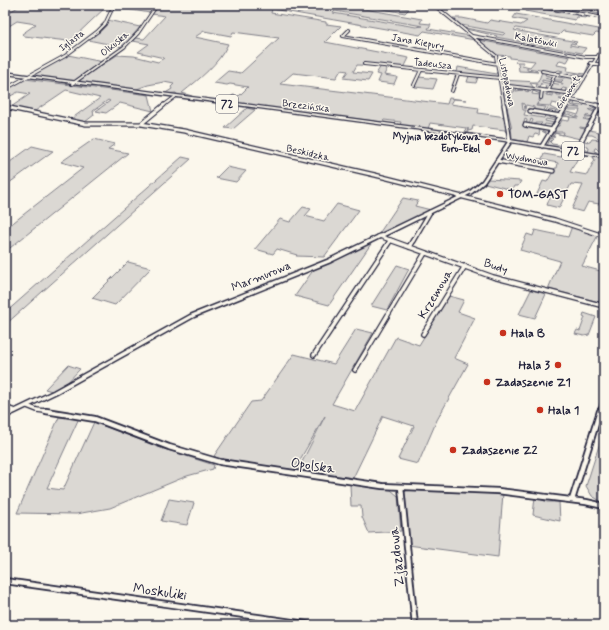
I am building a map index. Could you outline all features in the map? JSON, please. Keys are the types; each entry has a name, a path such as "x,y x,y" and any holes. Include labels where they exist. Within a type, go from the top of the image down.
{"main road":[{"name":"Brzezińska","path":"5,73 72,84 510,141 604,156"}],"street":[{"name":"Iglasta","path":"5,89 65,56 100,30 105,24 114,5"},
{"name":"Olkuska","path":"72,84 124,47 138,33 157,5"},
{"name":"Listopadowa","path":"434,5 495,56 498,64 510,141"},
{"path":"530,5 604,18"},
{"path":"570,5 604,11"},
{"name":"Jana Kiepury","path":"349,30 343,36 498,64"},
{"name":"Kalatówki","path":"472,36 586,57 597,57"},
{"name":"Giewont","path":"542,146 604,46"},
{"name":"Tadeusza","path":"364,64 500,78"},
{"path":"592,64 604,65"},
{"path":"414,85 421,70"},
{"path":"542,71 584,79"},
{"path":"549,90 555,73"},
{"path":"452,91 458,74"},
{"path":"501,84 575,94"},
{"path":"541,98 542,90"},
{"path":"141,124 174,97"},
{"path":"571,100 604,107"},
{"path":"578,147 600,106"},
{"name":"Beskidzka","path":"5,107 86,124 141,124 190,132 375,175 555,220 604,236"},
{"path":"530,111 561,116"},
{"path":"525,125 552,130"},
{"name":"Marmurowa","path":"5,416 72,383 192,316 329,261 461,197 481,185 510,141"},
{"name":"Wydmowa","path":"497,161 553,171"},
{"path":"409,247 430,212"},
{"name":"Budy","path":"379,236 499,279 604,307"},
{"path":"314,355 390,241"},
{"path":"355,370 425,253"},
{"name":"Krzemowa","path":"423,334 465,266"},
{"path":"572,500 604,400"},
{"name":"Opolska","path":"27,406 37,410 95,419 169,447 216,461 382,486 498,491 572,500 604,506"},
{"path":"5,407 15,411"},
{"name":"Zjazdowa","path":"401,487 415,625"},
{"name":"Moskuliki","path":"5,581 312,625"}],"shaded area":[{"path":"21,5 108,5 70,41 68,41 24,36 22,34 36,24 17,21 9,26 5,24 5,15"},
{"path":"115,5 156,5 150,13 114,7"},
{"path":"158,5 315,5 336,9 341,5 361,5 358,8 422,19 420,23 431,24 428,29 470,36 475,40 424,31 420,35 272,9 271,13 341,26 325,42 409,58 404,68 388,67 384,75 397,77 394,84 378,82 381,75 376,74 381,66 357,65 353,72 372,74 368,81 343,78 348,71 341,70 336,78 293,73 280,84 447,104 449,98 466,100 453,99 450,104 479,108 478,113 506,117 508,132 505,130 473,126 472,130 468,131 468,128 467,133 473,134 465,133 466,128 430,123 428,129 400,125 401,122 384,120 382,122 225,102 233,95 239,96 248,87 214,83 228,71 241,73 279,38 233,32 231,36 204,31 195,37 228,44 214,65 182,93 192,96 190,99 177,96 176,93 164,94 172,89 171,87 174,84 164,82 148,85 134,90 76,82 117,55 134,56 158,62 164,58 138,52 149,44 133,41 135,38 144,39 165,16 152,14","holes":["335,11 423,26 416,27 333,13"]},
{"path":"361,5 386,5 409,9 405,13"},
{"path":"532,5 569,5 573,6 571,9 600,14 599,17 588,15 586,18 577,17 575,20 525,11 534,6"},
{"path":"516,14 604,30 604,34 596,33 593,36 563,31 559,35 516,28 514,30 577,42 575,44 571,43 570,45 586,48 582,53 496,37 497,36 466,29 465,28 503,35 505,33 461,25 453,18 462,18 487,23 490,20 521,25 527,21 513,18"},
{"path":"107,20 140,27 123,47 88,40 104,27"},
{"path":"478,40 570,57 567,62 560,60 557,65 568,67 567,71 585,74 589,64 591,66 585,76 574,73 572,75 584,77 583,78 561,76 558,73 563,71 559,70 554,72 527,68 527,70 538,72 519,71 518,63 515,62 524,62 522,65 530,67 535,61 497,55"},
{"path":"68,55 103,62 73,83 29,76"},
{"path":"458,67 496,74 497,72 498,77 478,77 476,83 467,82 469,76 455,72 457,72"},
{"path":"542,72 554,74 546,73 545,75 553,77 552,79 549,77 545,78 551,80 551,82 542,80 542,82 551,84 548,90 545,89 546,86 541,85 541,83 539,88 542,89 536,88 537,84 530,83 534,88 503,84 500,77 502,80 538,82"},
{"path":"556,74 560,75 558,77 564,78 567,76 581,79 580,81 582,81 580,84 580,82 578,83 574,81 572,83 579,85 574,93 566,92 567,89 563,88 561,90 562,91 550,90 552,83 563,85 562,83 554,81 561,82 563,80 553,80"},
{"path":"419,77 437,79 433,89 415,87"},
{"path":"25,79 149,95 153,111 120,103 106,113 96,111 110,101 108,100 93,111 94,115 85,122 71,119 100,98 66,90 35,111 11,107 30,94 18,92 5,99 5,90"},
{"path":"502,86 517,87 516,91 523,90 518,89 519,87 529,92 527,89 541,90 540,94 533,91 532,94 540,95 540,102 542,90 546,91 548,94 546,95 553,96 553,94 549,94 548,91 557,92 557,95 561,95 561,92 573,95 565,94 564,96 570,97 569,99 559,99 564,101 568,100 568,104 564,105 567,106 552,103 550,107 558,111 560,109 562,110 559,114 551,113 556,112 550,110 548,113 545,112 549,106 537,105 538,102 536,106 546,107 543,112 527,110 528,108 534,110 534,107 526,105 525,109 524,104 522,103 523,110 526,110 524,115 544,118 545,115 549,114 549,118 556,119 555,121 546,119 545,121 554,123 552,125 545,124 543,128 538,127 542,123 535,123 535,126 531,125 533,120 531,119 529,125 526,124 527,120 525,119 523,126 549,130 547,134 540,130 539,135 535,134 533,137 529,136 527,142 512,139 508,108 506,107","holes":["503,88 515,90 514,92 509,92 508,89"]},
{"path":"573,101 575,101 574,105 583,106 585,104 597,106 596,108 591,107 596,110 595,111 589,110 594,112 592,117 587,115 585,116 591,118 584,119 590,121 586,128 580,127 585,129 580,139 563,135 564,132 553,132 562,120 569,121 570,117 564,116 578,118 578,116 576,117 569,114 563,115 568,112 578,115 580,110 569,110 570,107 580,108 571,105"},
{"path":"247,108 255,110 233,129 225,128"},
{"path":"589,130 599,132 604,136 604,147 601,147 600,150 604,151 604,156 598,154 600,152 596,148 594,151 597,152 597,154 588,153 589,148 583,145 582,147 587,150 587,152 582,150 555,148 555,146 547,145 550,139 548,139 549,138 553,139 550,142 552,144 578,148 581,148 584,141 590,142 592,139 602,140 592,135 587,135"},
{"path":"94,139 115,144 108,149 128,153 5,252 5,229 83,168 61,162"},
{"path":"524,144 592,155 579,156 570,172 587,175 595,159 593,158 594,156 604,157 604,198 601,198 599,204 588,202 583,212 572,209 583,185 571,184 559,208 547,205 550,197 537,194 543,181 547,182 555,168 557,168 558,163 537,159 542,159 544,154 561,157 564,152"},
{"path":"32,146 53,151 5,186 5,160 10,162"},
{"path":"182,157 191,159 5,325 5,313"},
{"path":"227,167 246,171 236,182 216,178"},
{"path":"488,179 521,181 518,186 514,186 512,190 485,183"},
{"path":"403,198 418,201 415,206 431,210 378,235"},
{"path":"337,204 359,210 324,257 296,256 297,255 277,249 273,254 255,249 280,219 290,222 303,207 311,209 305,216 324,221"},
{"path":"572,226 598,235 582,266 604,272 604,290 599,302 548,289 560,261 520,250 527,234 533,236 535,230 568,237"},
{"path":"373,241 329,305 295,296 314,269"},
{"path":"128,262 151,268 115,305 92,298"},
{"path":"397,265 409,269 387,310 371,306"},
{"path":"531,290 546,294 535,318 519,314"},
{"path":"449,296 464,300 458,312 475,318 454,358 468,364 437,420 418,464 398,459 414,426 383,416 353,478 298,470 325,416 294,470 219,459 214,456 251,402 261,401 294,354 334,364 356,329 373,333 332,404 355,411 396,337 419,345"},
{"path":"584,313 596,317 589,335 584,336 575,334 577,330 580,331 585,317 583,316"},
{"path":"68,365 80,369 65,385 52,391 45,389"},
{"path":"59,417 79,418 47,488 63,490 94,422 158,447 214,465 213,469 187,476 110,508 76,514 17,513"},
{"path":"604,430 604,503 592,496 586,486"},
{"path":"350,484 391,490 398,496 401,531 369,533 362,517 361,506 351,506"},
{"path":"409,489 503,493 498,557 408,545 403,493"},
{"path":"535,497 547,502 559,502 560,521 533,515"},
{"path":"169,499 194,503 187,525 161,521"}],"waterway":[{"path":"479,135 498,138"},
{"path":"580,154 589,155"},
{"path":"595,156 604,158"}],"place":[{"name":"Myjnia bezdotykowa Euro-Ekol","path":"488,142"},
{"name":"TOM-GAST","path":"500,194"},
{"name":"Hala B","path":"503,333"},
{"name":"Hala 3","path":"558,365"},
{"name":"Zadaszenie Z1","path":"487,382"},
{"name":"Hala 1","path":"540,410"},
{"name":"Zadaszenie Z2","path":"453,450"}]}
